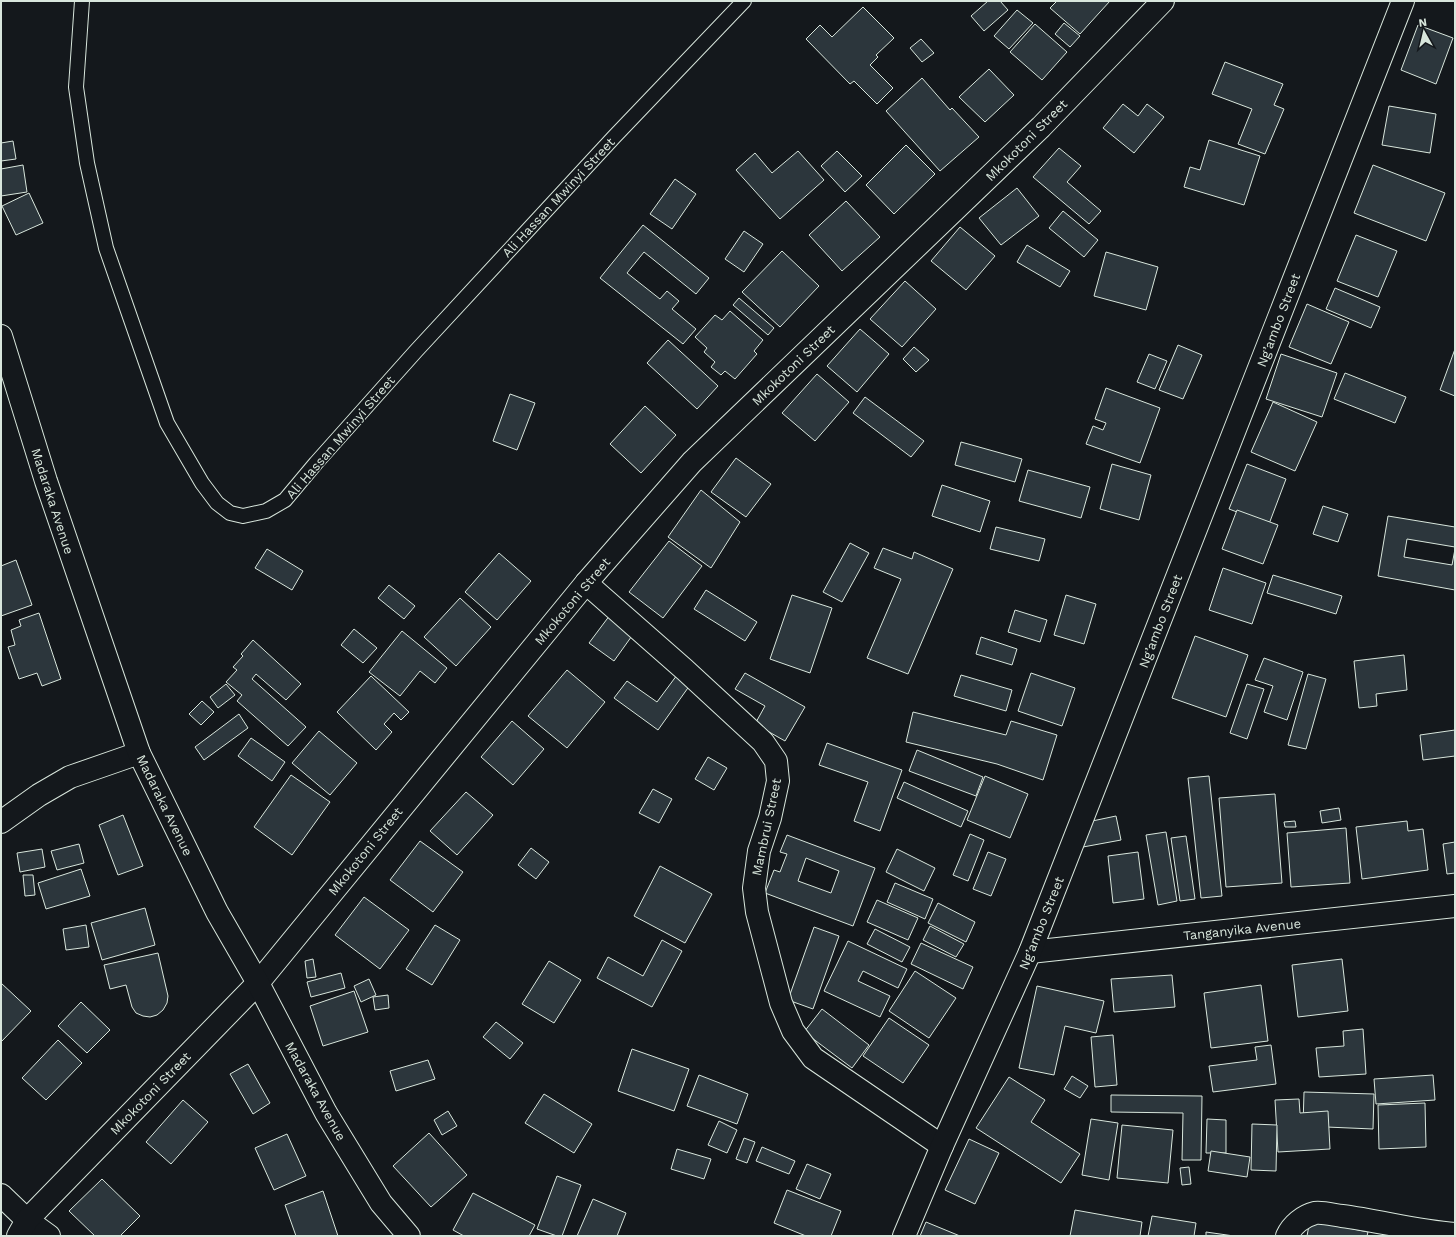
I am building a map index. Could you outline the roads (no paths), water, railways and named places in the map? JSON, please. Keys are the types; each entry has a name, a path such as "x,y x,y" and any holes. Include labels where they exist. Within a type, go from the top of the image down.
{"main road":[{"name":"Mkokotoni Street","path":"23,1228 258,983 586,583 692,462 1041,127 1163,1"},
{"name":"Ng’ambo Street","path":"904,1236 942,1146 1030,952 1403,1"},
{"name":"Madaraka Avenue","path":"1,336 46,481 139,753 217,912 258,983 326,1113 381,1202 409,1236"},
{"name":"Mambrui Street","path":"586,583 685,670 763,742 776,761 778,781 770,818 759,851 754,888 757,912 781,1003 793,1031 813,1058 942,1146"},
{"path":"1,822 39,795 70,776 139,753"},
{"name":"Tanganyika Avenue","path":"1030,952 1455,906"},
{"path":"1,1195 23,1228 49,1236"},
{"path":"1287,1236 1301,1218 1316,1213 1365,1219 1431,1232 1455,1234"}],"lane":[{"name":"Ali Hassan Mwinyi Street","path":"82,1 76,87 87,163 106,248 167,423 202,484 217,503 230,513 243,516 266,511 285,500 421,345 614,137 744,1"}]}
